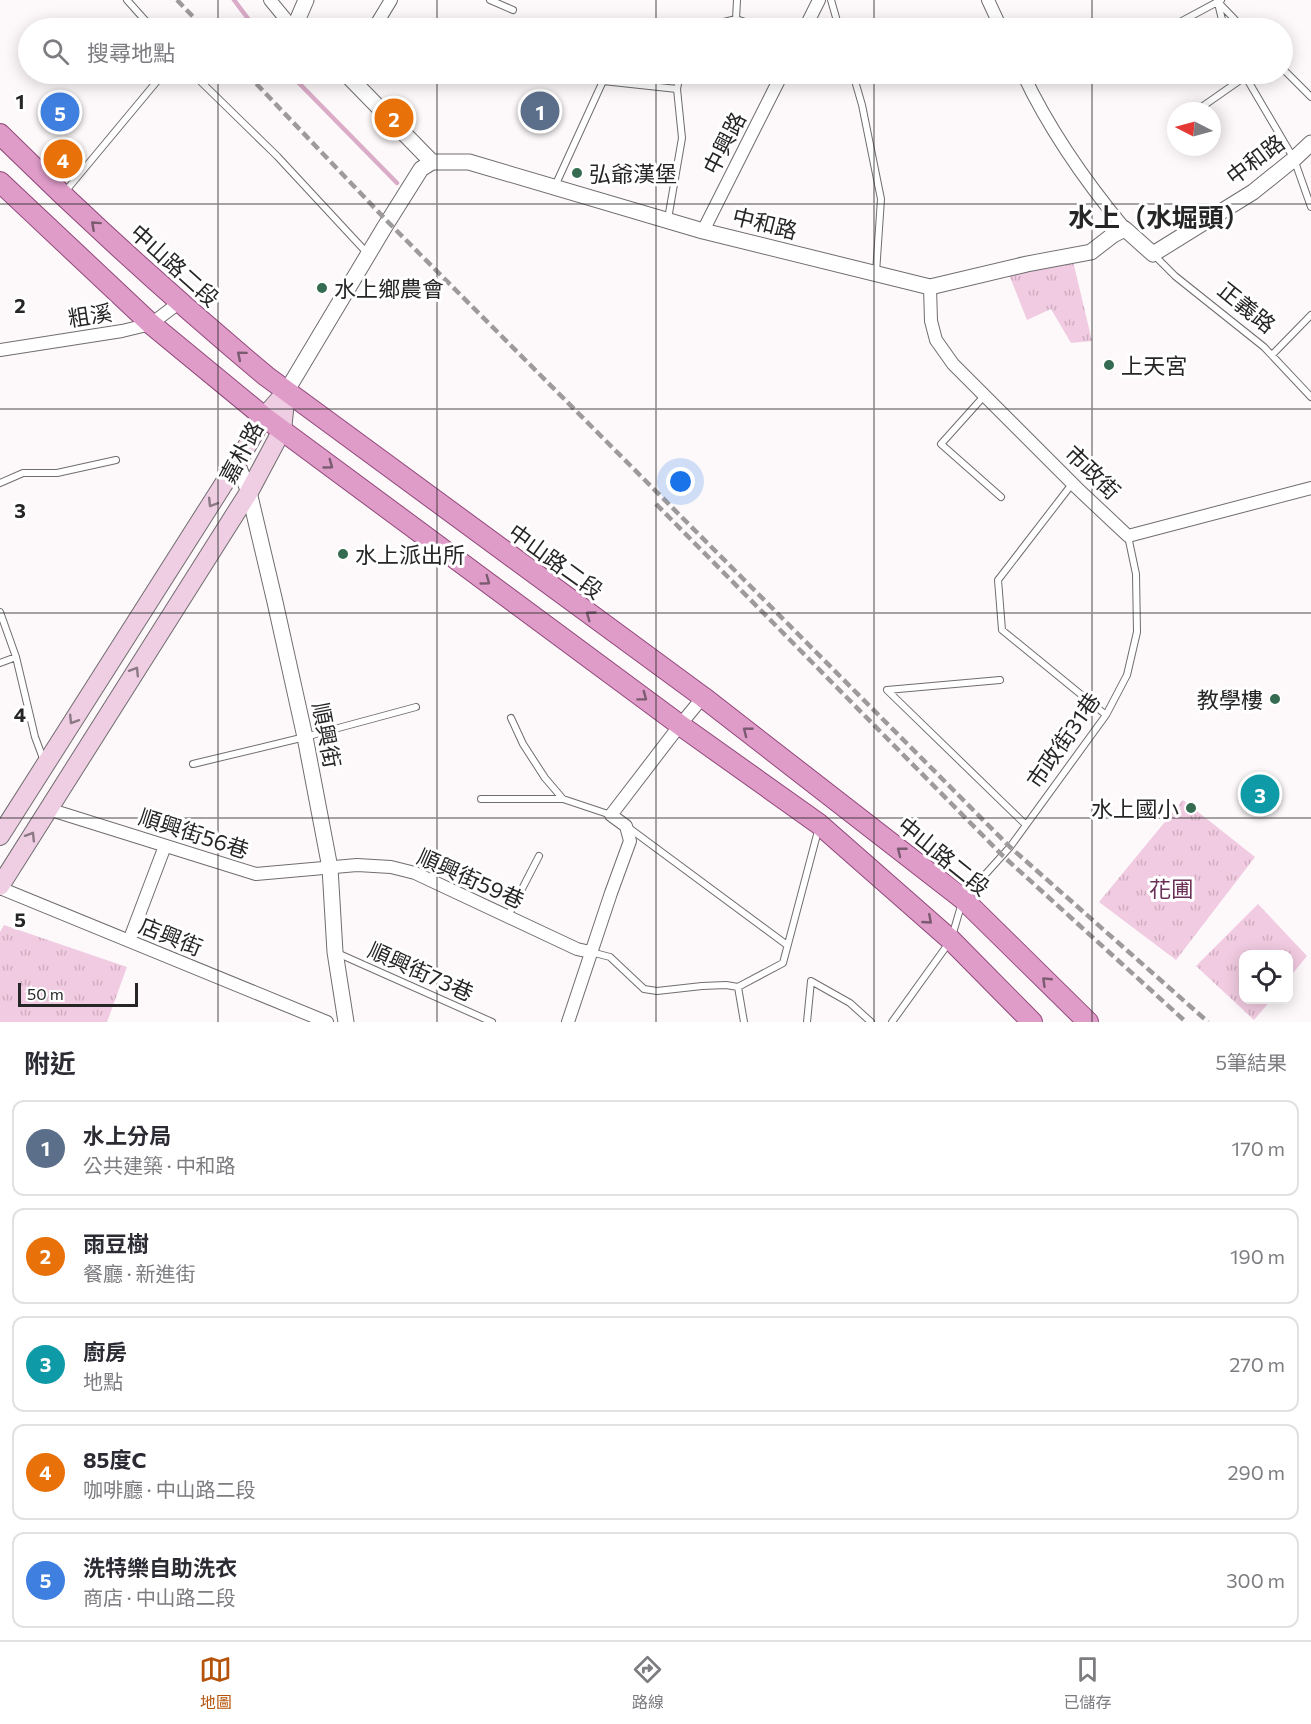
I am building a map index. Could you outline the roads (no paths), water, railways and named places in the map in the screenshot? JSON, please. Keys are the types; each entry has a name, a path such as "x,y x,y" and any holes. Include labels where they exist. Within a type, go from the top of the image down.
{"main road":[{"name":"中山路二段","path":"0,134 62,195 249,362 286,392 703,697 963,899 1088,1022"},
{"path":"0,182 151,324 264,417 680,725 819,824 951,940 1032,1022"},
{"name":"嘉朴路","path":"0,836 264,417 286,392"},
{"name":"嘉朴路","path":"0,887 249,492 282,430 286,392"}],"street":[{"path":"270,0 285,18"},
{"path":"298,18 306,0"},
{"path":"380,18 392,0"},
{"path":"810,18 819,0"},
{"path":"988,0 996,18"},
{"path":"286,392 384,228 422,169 432,162 356,84"},
{"name":"中興路","path":"704,231 777,84"},
{"path":"1028,84 1061,143 1110,211 1125,229 1153,254"},
{"name":"中和路","path":"1153,254 1252,192 1311,143"},
{"name":"中和路","path":"432,162 469,162 704,231 930,287 1027,264 1091,252 1125,229"},
{"name":"市政街","path":"930,287 931,321 936,340 953,364 1128,536"},
{"name":"粗溪","path":"0,350 122,331 151,324 180,302"},
{"name":"順興街","path":"237,463 249,492 276,602 305,737 330,868 335,952 346,1022"},
{"path":"1128,536 1311,488"},
{"path":"568,1022 590,952 630,841 626,826 611,815 703,697"},
{"name":"順興街56巷","path":"48,809 256,874 330,868"},
{"path":"129,941 165,846"},
{"name":"順興街59巷","path":"330,868 357,865 391,867 415,873 577,949 590,952"},
{"name":"店興街","path":"0,887 327,1022"}],"lane":[{"path":"128,0 143,18"},
{"path":"490,0 513,10"},
{"path":"736,18 737,0"},
{"path":"831,0 836,18"},
{"path":"1187,18 1218,1"},
{"path":"1218,1 1222,18"},
{"path":"1218,1 1234,18"},
{"path":"1293,79 1311,97"},
{"path":"62,195 155,84"},
{"path":"203,84 277,156 369,255"},
{"path":"555,187 602,84"},
{"path":"631,84 677,89"},
{"path":"667,220 682,138 678,84"},
{"path":"856,84 881,199 876,274"},
{"path":"1208,102 1233,84"},
{"path":"1250,84 1294,159 1311,207"},
{"name":"正義路","path":"1153,254 1174,276 1264,347 1311,397"},
{"path":"1272,355 1311,315"},
{"path":"985,395 941,444 1000,497"},
{"path":"0,483 23,473 57,473 116,460"},
{"path":"1073,483 999,580 1002,630 1106,715"},
{"name":"市政街31巷","path":"892,1022 951,940 963,899 1003,856 1026,825 1106,715 1127,675 1137,632 1136,574 1128,536"},
{"path":"0,612 16,657 35,737 46,764"},
{"path":"0,663 16,657"},
{"path":"1000,680 887,690 1026,825"},
{"path":"193,764 416,707"},
{"path":"511,718 523,744 545,778 563,799"},
{"path":"481,799 563,799 611,815"},
{"path":"590,952 610,957 644,989 657,991 702,986 738,987 783,963 819,824"},
{"path":"626,826 788,945"},
{"path":"508,916 539,856"},
{"name":"順興街73巷","path":"335,952 492,1022"},
{"path":"807,1022 812,981 850,1003 871,1022"},
{"path":"738,987 744,1022"}],"waterway":[{"path":"234,0 248,18"},
{"path":"300,84 397,183"}],"railway":[{"path":"177,0 194,18"},
{"path":"257,84 388,222 1010,847 1208,1022"},
{"path":"656,504 1003,856 1186,1022"}],"place":[{"name":"水上分局","path":"540,111"},
{"name":"洗特樂自助洗衣","path":"60,112"},
{"name":"雨豆樹","path":"394,118"},
{"name":"85度C","path":"63,159"},
{"name":"弘爺漢堡","path":"577,173"},
{"name":"水上鄉農會","path":"322,288"},
{"name":"上天宮","path":"1109,365"},
{"name":"水上派出所","path":"343,554"},
{"name":"教學樓","path":"1275,699"},
{"name":"廚房","path":"1260,794"},
{"name":"水上國小","path":"1191,808"}],"district":[{"name":"水上（水堀頭）","path":"1159,216"}],"park label":[{"name":"花圃","path":"1171,888"}]}
